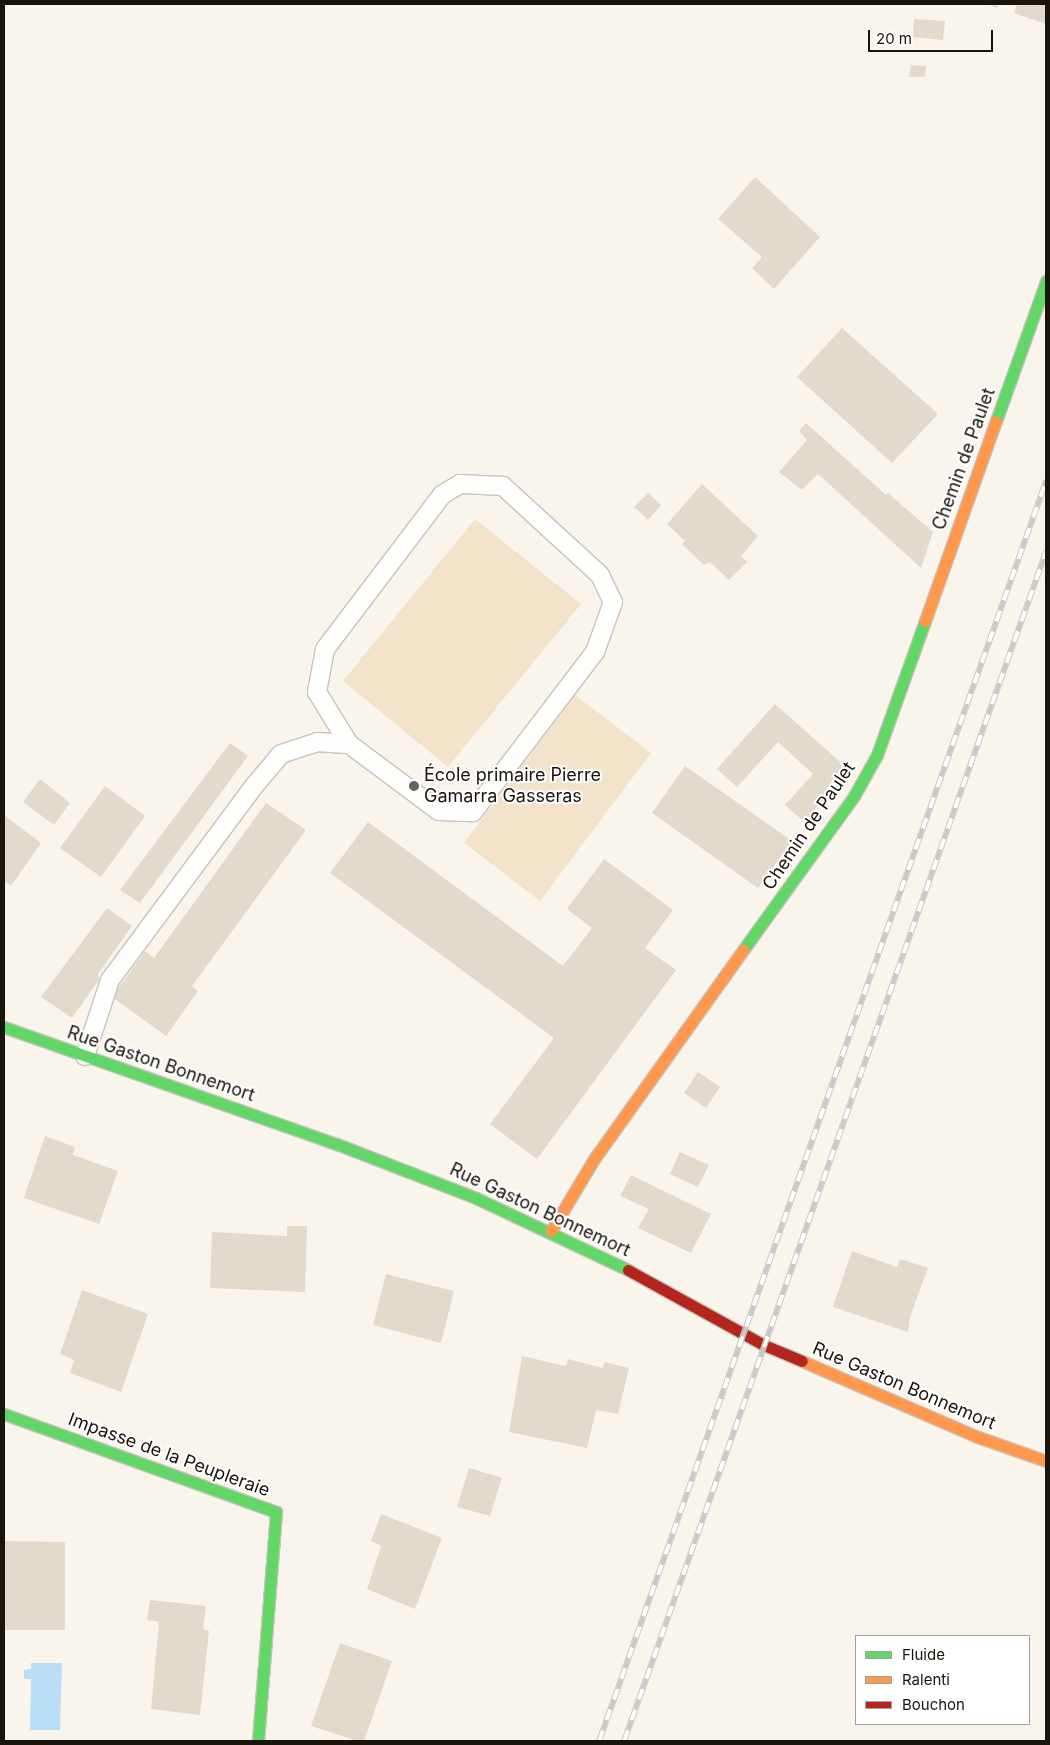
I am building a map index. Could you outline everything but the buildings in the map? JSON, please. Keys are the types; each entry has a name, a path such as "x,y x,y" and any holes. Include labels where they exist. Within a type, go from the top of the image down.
{"street":[{"name":"Chemin de Paulet","path":"551,1231 594,1159 854,796 877,755 1046,281"},
{"name":"Rue Gaston Bonnemort","path":"4,1027 412,1172 551,1231 606,1258 764,1345 978,1437 1046,1461"},
{"name":"Impasse de la Peupleraie","path":"4,1414 276,1512 258,1741"}],"lane":[{"path":"85,1056 110,980 255,785 281,754 316,742 349,744 439,811 474,812 596,652 613,602 600,575 503,486 460,484 442,495 325,649 317,692 349,744"}],"shaded area":[{"path":"475,519 581,604 448,767 343,681"},
{"path":"575,695 651,753 540,901 464,843"}],"water":[{"path":"31,1663 62,1663 60,1730 30,1730 31,1679 24,1679 24,1670 31,1669"}],"railway":[{"path":"599,1741 1046,481"},
{"path":"624,1741 1046,551"}],"traffic: fast":[{"path":"996,421 1046,281"},
{"path":"743,950 854,796 877,755 925,621"},
{"path":"4,1027 337,1144 476,1198 628,1270"},
{"path":"4,1414 276,1512 258,1741"}],"traffic: slow":[{"path":"925,621 996,421"},
{"path":"551,1231 594,1159 743,950"},
{"path":"802,1361 978,1437 1046,1461"}],"traffic: jam":[{"path":"628,1270 764,1345 802,1361"}],"place":[{"name":"École primaire Pierre Gamarra Gasseras","path":"414,786"}]}
